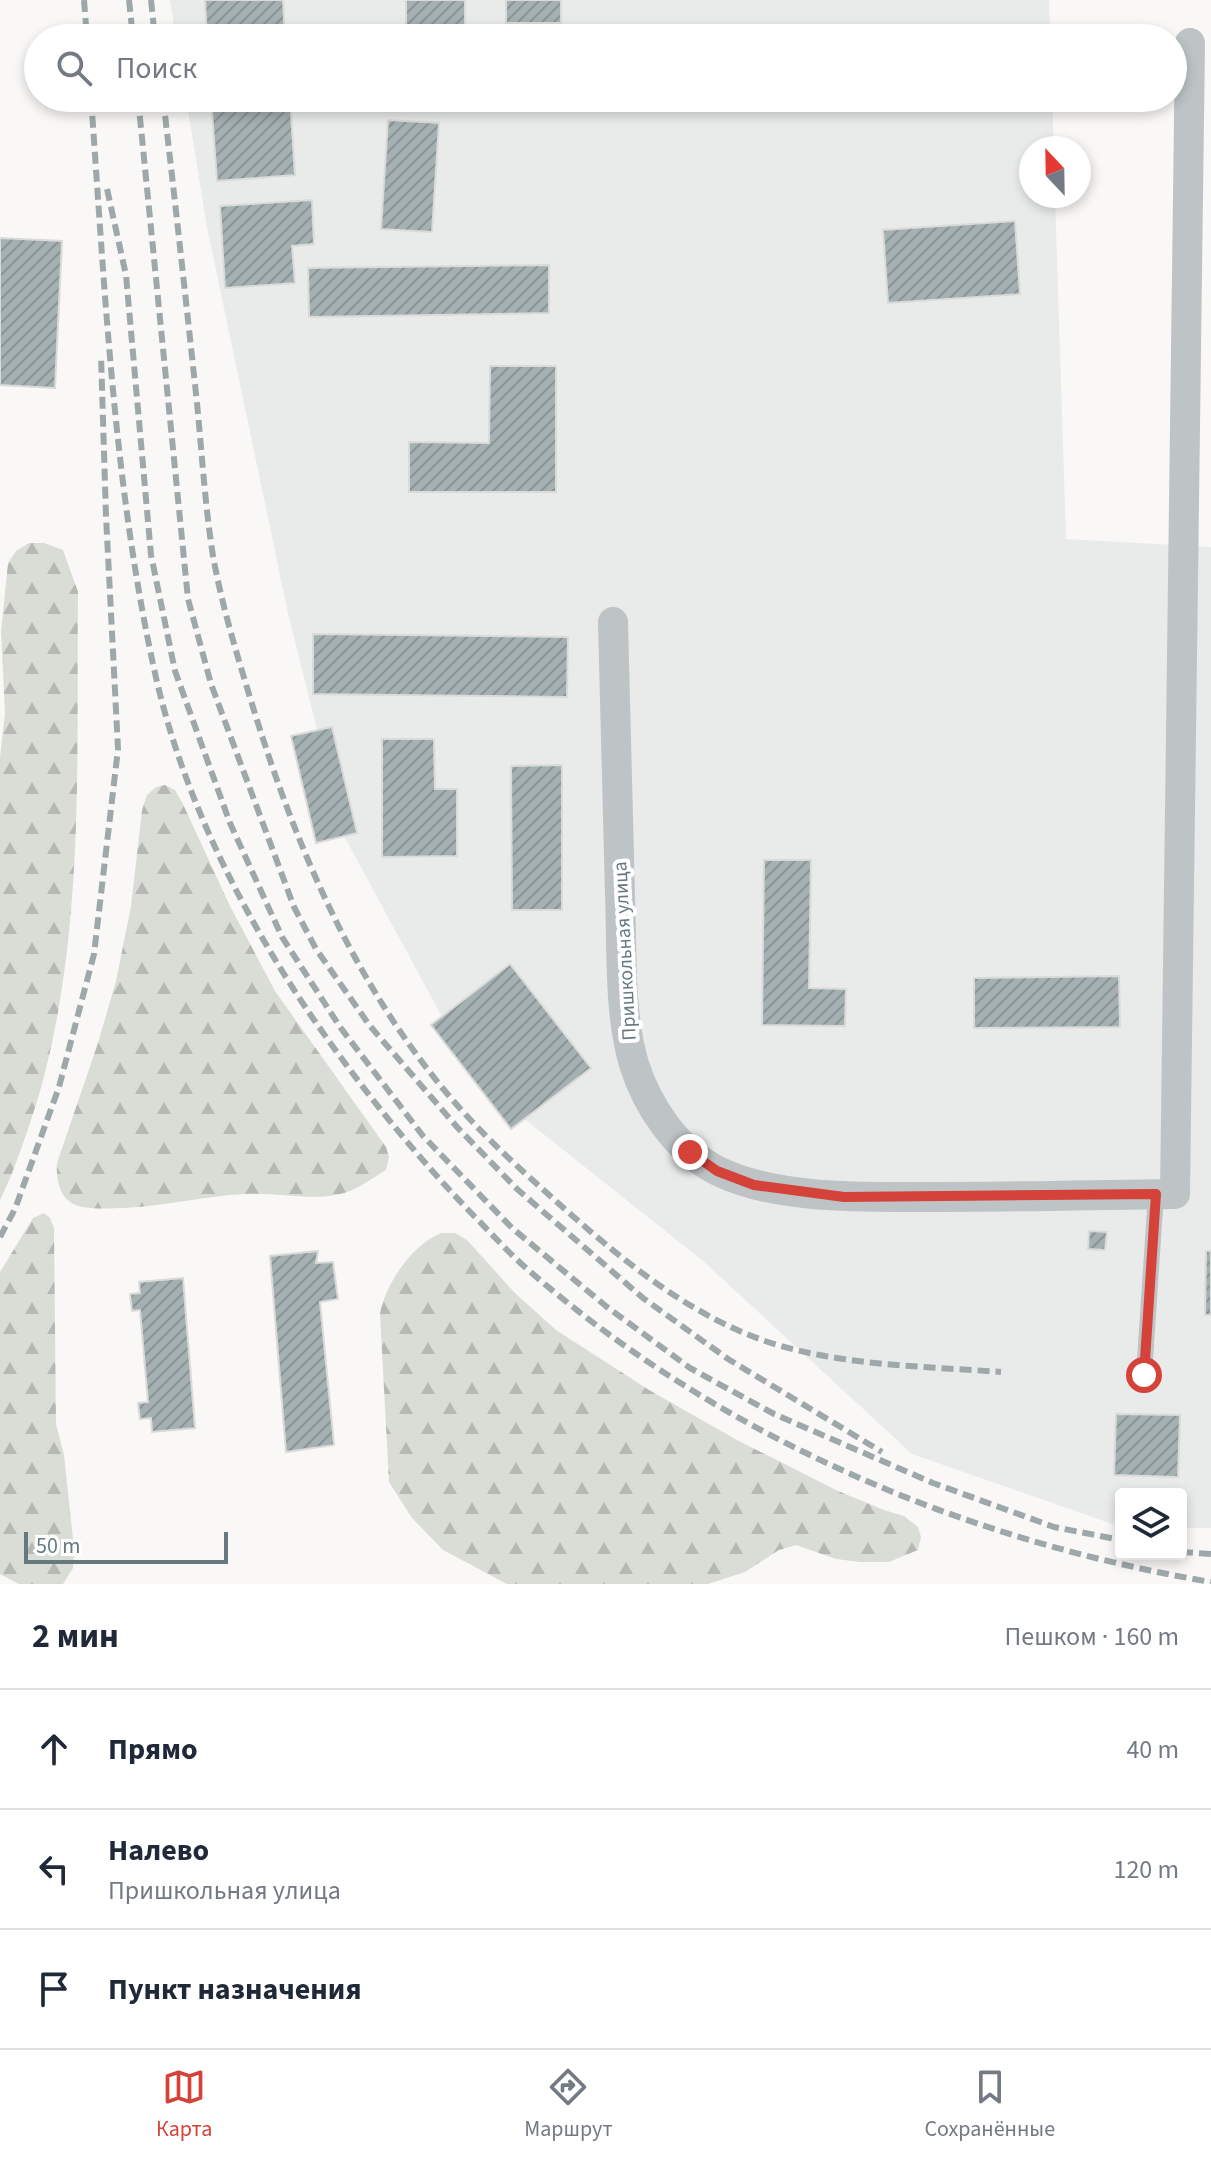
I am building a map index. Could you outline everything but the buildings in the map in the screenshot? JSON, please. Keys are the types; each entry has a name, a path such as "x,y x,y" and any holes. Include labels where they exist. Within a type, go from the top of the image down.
{"street":[{"path":"1166,1194 1191,43"},
{"name":"Пришкольная улица","path":"613,622 622,959 628,1034 634,1065 648,1098 669,1132 717,1171 754,1185 844,1197 1166,1194"}],"lane":[{"path":"1144,1375 1166,1194"}],"shaded area":[{"path":"170,0 1049,0 1050,24 174,24"},
{"path":"188,112 1053,112 1054,136 1019,136 1019,208 1055,208 1066,539 1211,547 1211,1528 1187,1528 1187,1488 1115,1488 1115,1525 912,1454 703,1261 522,1117 441,1015 343,834 288,613 207,227"}],"green space":[{"path":"29,543 44,543 63,550 78,592 74,865 60,1001 46,1067 24,1141 0,1200 0,757 5,713 1,632 8,563 16,551"},
{"path":"165,785 175,790 182,802 230,906 275,991 386,1147 389,1157 386,1170 355,1189 321,1197 246,1194 139,1207 89,1208 75,1205 66,1199 60,1189 57,1163 116,981 131,906 142,810 147,795 156,787"},
{"path":"44,1213 54,1228 56,1424 64,1455 74,1548 73,1568 63,1584 19,1584 0,1574 0,1272 33,1218"},
{"path":"441,1233 455,1233 467,1240 515,1293 556,1330 649,1390 737,1440 838,1491 904,1516 918,1527 921,1537 918,1550 889,1562 860,1562 836,1559 796,1545 779,1550 745,1572 708,1584 507,1584 443,1550 412,1518 389,1482 380,1314 394,1278 410,1256"}],"railway":[{"path":"84,0 86,24"},
{"path":"129,0 132,24"},
{"path":"151,0 154,24"},
{"path":"92,112 121,465 142,611 157,682 183,770 240,898 287,979 350,1069 431,1170 519,1262 600,1328 679,1382 761,1430 847,1472 935,1508 1026,1539 1118,1563 1211,1582"},
{"path":"139,112 188,599 211,684 294,907 316,949 370,1026 457,1127 517,1189 643,1298 728,1359 882,1452"},
{"path":"165,112 208,518 221,593 269,757 308,861 331,911 385,1008 450,1097 509,1159 622,1258 676,1297 734,1329 822,1356 882,1364 1001,1372"},
{"path":"107,189 126,275 151,555 175,671 230,823 282,937 340,1027 423,1136 512,1228 607,1307 690,1368 774,1414 933,1483 1054,1527 1115,1539"},
{"path":"0,1237 15,1209 59,1087 94,954 118,749 101,355"},
{"path":"1187,1552 1211,1554"}],"route":[{"path":"690,1152 717,1171 754,1185 844,1197 1156,1194 1144,1375"}]}
